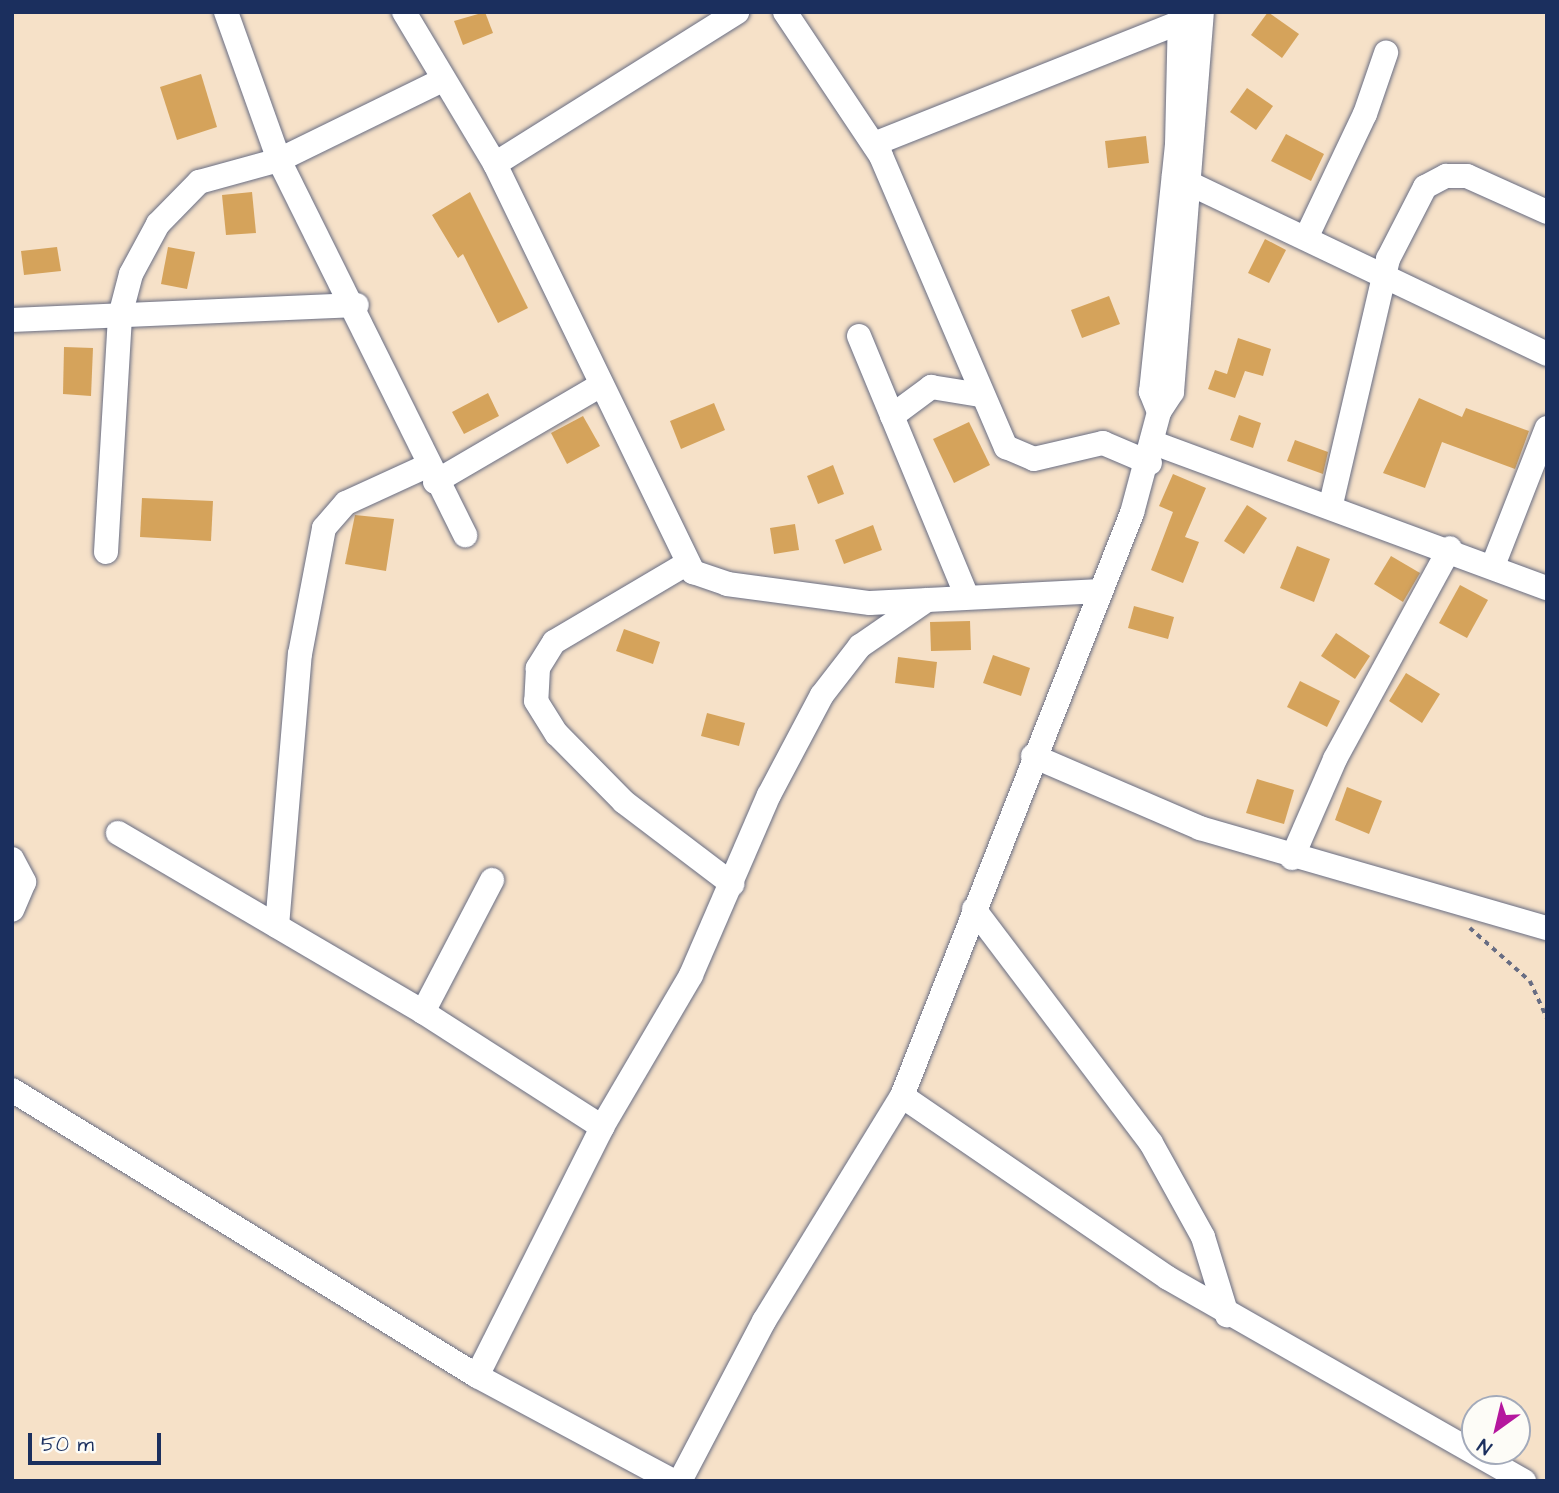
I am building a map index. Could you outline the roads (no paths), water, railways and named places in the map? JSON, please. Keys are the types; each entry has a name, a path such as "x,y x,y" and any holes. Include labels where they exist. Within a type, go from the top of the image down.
{"street":[{"path":"226,12 279,160 357,305 431,474 465,534"},
{"path":"404,12 442,80 495,164 686,565 710,580 870,603 966,594 1101,592"},
{"path":"495,164 737,12"},
{"path":"785,12 874,144 981,395 1006,447 1026,459 1103,443 1152,453 1331,504 1494,563 1547,588"},
{"path":"680,1481 764,1321 902,1096 1033,756 1101,592 1152,453 1159,412 1172,392 1183,180 1202,12"},
{"path":"874,144 1180,17 1183,180"},
{"path":"1306,238 1362,121 1386,53"},
{"path":"106,552 120,316 139,256 177,198 217,175 279,160 442,80"},
{"path":"1331,504 1384,278 1399,231 1425,187 1439,178 1467,176 1547,212"},
{"path":"1183,180 1547,354"},
{"path":"12,320 357,305"},
{"path":"859,336 966,594"},
{"path":"277,926 300,654 324,528 356,497 431,474 601,385"},
{"path":"892,416 931,387 981,395"},
{"path":"1494,563 1547,428"},
{"path":"1292,858 1335,759 1450,548"},
{"path":"686,565 554,642 538,668 536,701 565,743 624,802 732,884"},
{"path":"477,1376 602,1128 667,1023 732,884 769,795 828,686 860,646 928,599"},
{"path":"1033,756 1200,828 1292,858 1547,928"},
{"path":"118,833 423,1012 602,1128"},
{"path":"12,859 23,882 12,910"},
{"path":"423,1012 492,880"},
{"path":"974,909 1151,1143 1203,1237 1227,1315"},
{"path":"12,1090 477,1376 673,1481"},
{"path":"902,1096 1227,1315 1524,1481"}]}
